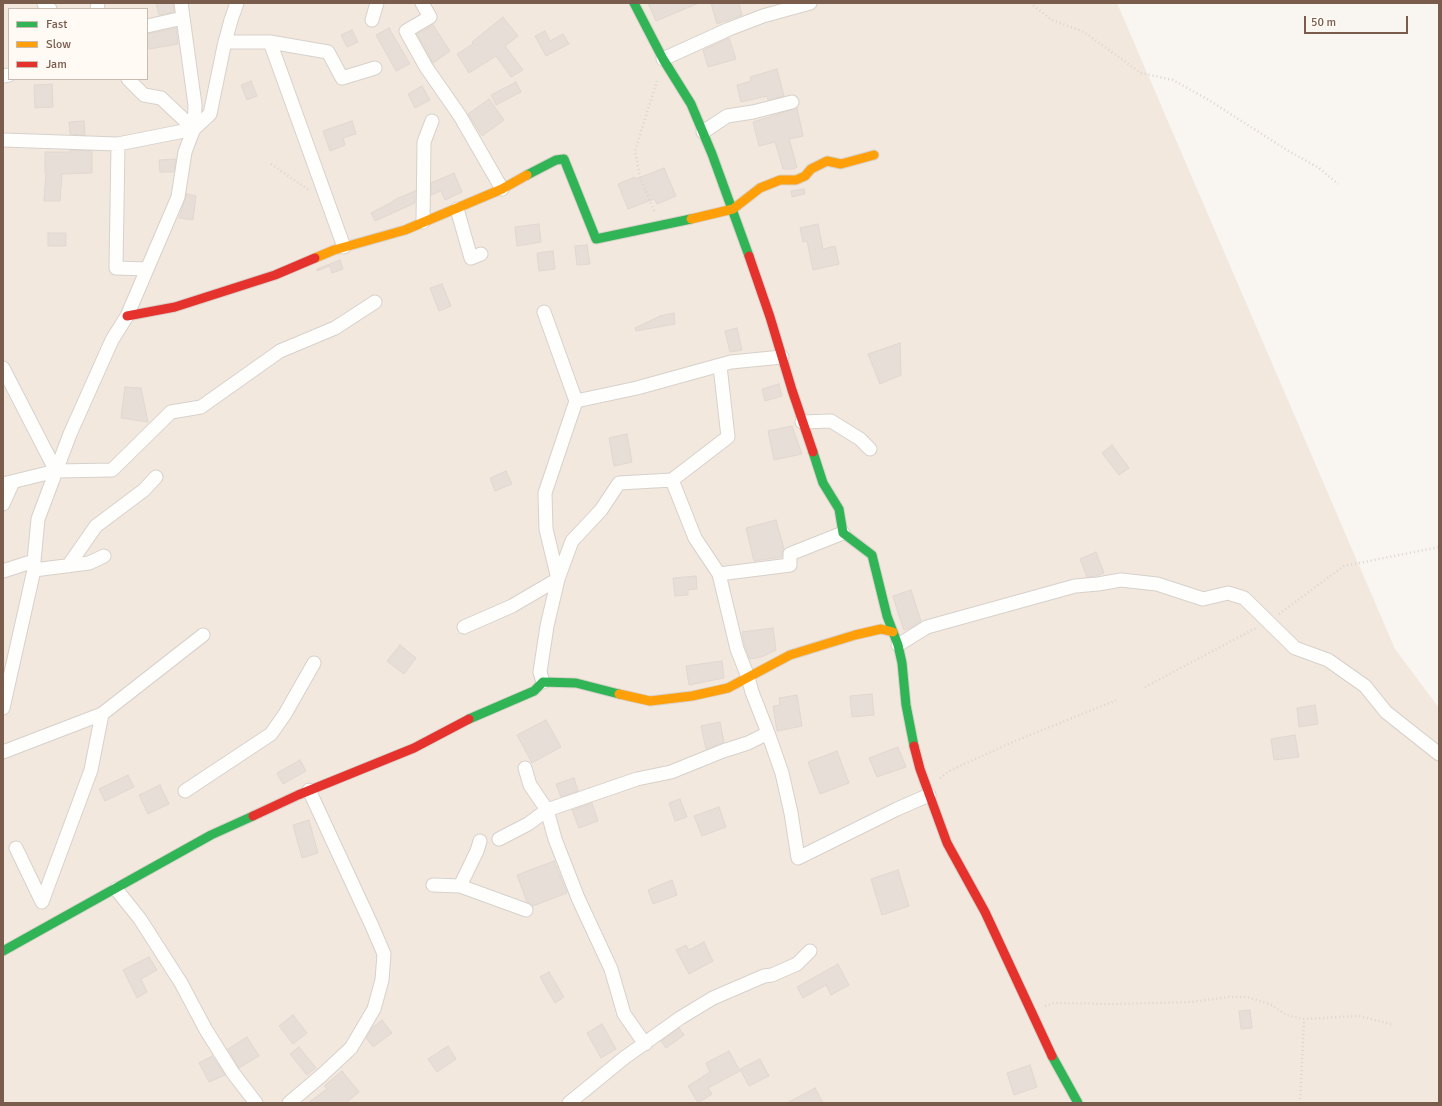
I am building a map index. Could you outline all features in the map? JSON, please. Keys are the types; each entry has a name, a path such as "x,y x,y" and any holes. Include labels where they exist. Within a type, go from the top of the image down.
{"street":[{"path":"3,708 8,661 34,565 38,519 70,434 112,340 127,316 178,196 185,152 194,129 195,105 182,3"},
{"path":"3,140 118,144 194,129 210,114 225,42 231,20 238,3"},
{"path":"372,20 377,3"},
{"path":"422,3 430,17 406,31 426,67 460,116 502,189"},
{"path":"634,3 663,59 691,104 703,132 733,209 823,482 839,509 843,533 872,555 887,616 898,645 902,663 906,705 911,732 928,791 947,843 985,912 1056,1065 1078,1103"},
{"path":"663,59 729,29 763,16 810,3"},
{"path":"148,26 183,18"},
{"path":"225,42 270,42 328,52 342,78 375,68"},
{"path":"270,42 344,247"},
{"path":"129,80 144,95 161,98 194,129"},
{"path":"703,132 727,116 753,112 792,102"},
{"path":"423,222 424,142 432,121"},
{"path":"118,144 116,268 147,269"},
{"path":"127,316 175,307 275,275 334,250 405,230 502,189 556,160 564,159 596,239 661,226 733,209 760,188 780,180 796,180 805,176 812,169 827,161 841,164 874,155"},
{"path":"457,209 471,258 481,254"},
{"path":"3,504 8,483 56,472 112,470 171,412 201,407 280,351 335,328 375,302"},
{"path":"544,312 576,402 545,493 546,529 558,579"},
{"path":"576,402 637,388 693,371 720,366 731,362 782,357"},
{"path":"543,682 540,672 545,642 558,579 572,541 602,510 619,483 672,480 728,437 720,366"},
{"path":"3,368 56,472"},
{"path":"802,422 831,421 860,439 870,449"},
{"path":"68,566 96,526 144,490 156,477"},
{"path":"672,480 694,538 719,574 737,649 784,780 798,858 896,809 928,791"},
{"path":"719,574 790,565 790,554 843,533"},
{"path":"3,571 34,565 68,566 89,563 104,556"},
{"path":"464,627 512,606 558,579"},
{"path":"898,645 927,626 1076,586 1121,580 1157,584 1203,599 1228,593 1244,598 1295,648 1328,660 1365,686 1386,712 1439,754"},
{"path":"3,951 212,836 309,790 414,748 466,720 534,690 543,682 576,683 650,701 692,696 728,688 790,655 855,635 881,630 893,632"},
{"path":"3,752 102,714 203,635"},
{"path":"185,791 271,734 285,714 314,663"},
{"path":"16,848 42,902 92,770 102,714"},
{"path":"499,839 528,824 548,810 637,779 671,772 748,743 768,733"},
{"path":"525,768 530,785 548,810 555,839 578,898 611,969 624,1014 645,1044"},
{"path":"289,1103 351,1048 374,1009 382,980 384,954 309,790"},
{"path":"460,886 477,851 480,841"},
{"path":"433,885 460,886 526,910"},
{"path":"116,889 140,919 181,983 210,1036 233,1073 256,1103"},
{"path":"569,1103 624,1058 680,1018 713,998 796,964 810,951"}],"path":[{"path":"1030,3 1052,20 1084,32 1141,73 1172,80 1207,99 1287,150 1319,168 1338,184"},
{"path":"661,226 640,177 635,152 663,59"},
{"path":"270,164 328,204"},
{"path":"1145,687 1268,622 1344,566 1439,547"},
{"path":"928,791 952,770 1008,744 1117,700"},
{"path":"1031,1011 1054,1003 1116,1004 1191,1002 1229,997 1247,997 1272,1005 1286,1015 1304,1019 1359,1016 1394,1025"},
{"path":"1300,1103 1304,1019"}],"shaded area":[{"path":"3,3 1117,3 1395,649 1439,708 1439,1103 3,1103"}],"building":[{"path":"156,3 173,3 174,12 159,15"},
{"path":"648,3 699,3 656,21"},
{"path":"711,3 739,3 742,15 717,24"},
{"path":"503,17 518,36 505,46 523,70 511,77 496,56 469,73 457,54 473,44 472,42"},
{"path":"433,25 450,51 433,63 417,34"},
{"path":"176,28 178,44 149,49 148,34"},
{"path":"389,28 410,64 396,71 376,35"},
{"path":"352,30 358,42 347,47 341,35"},
{"path":"545,31 550,41 563,34 569,44 546,56 535,36"},
{"path":"729,38 736,59 708,67 703,50"},
{"path":"777,69 784,96 768,100 767,96 741,102 737,85 751,81 750,77"},
{"path":"251,81 257,96 247,100 241,85"},
{"path":"516,82 521,92 496,105 491,95"},
{"path":"52,84 53,107 35,108 34,85"},
{"path":"422,86 430,100 415,108 408,94"},
{"path":"489,99 504,120 482,136 468,114"},
{"path":"797,108 803,136 789,139 797,167 794,169 783,169 775,142 759,146 753,122"},
{"path":"84,121 85,135 70,134 69,122"},
{"path":"352,121 356,134 343,138 345,145 330,151 323,131"},
{"path":"70,150 92,151 92,173 62,174 60,201 44,201 46,173 45,152 70,152"},
{"path":"176,159 174,172 160,172 159,160"},
{"path":"664,168 676,196 657,204 654,199 628,209 618,184"},
{"path":"454,173 462,192 445,200 441,191 431,195 431,183"},
{"path":"804,189 805,194 792,197 791,191"},
{"path":"415,191 415,203 375,221 371,213 394,200"},
{"path":"187,194 196,196 193,220 179,218"},
{"path":"539,224 541,242 517,246 515,227"},
{"path":"818,224 823,249 835,246 839,264 813,270 807,241 803,242 800,228"},
{"path":"48,233 66,233 66,246 48,246"},
{"path":"587,245 590,264 577,265 575,246"},
{"path":"553,251 555,269 539,271 537,253"},
{"path":"340,260 343,269 332,273 330,266 317,271 317,269"},
{"path":"442,284 451,306 439,311 430,288"},
{"path":"674,313 675,324 636,331 635,328 660,316"},
{"path":"737,328 742,350 730,352 725,331"},
{"path":"900,343 901,375 880,384 868,354"},
{"path":"779,384 782,396 765,401 762,389"},
{"path":"125,387 141,388 148,422 121,418"},
{"path":"792,426 802,454 774,460 768,431"},
{"path":"627,434 632,462 614,466 609,438"},
{"path":"1112,445 1129,468 1119,475 1102,453"},
{"path":"506,471 512,484 495,491 490,478"},
{"path":"776,520 784,549 782,557 754,561 746,528"},
{"path":"1096,552 1104,573 1087,577 1080,559"},
{"path":"696,576 697,589 688,590 688,595 675,596 673,578"},
{"path":"911,590 921,621 911,628 904,630 893,596"},
{"path":"773,628 776,650 762,657 750,659 745,647 742,632"},
{"path":"400,645 416,658 404,674 387,661"},
{"path":"722,661 724,678 689,685 686,666"},
{"path":"872,694 874,715 852,717 850,696"},
{"path":"797,695 802,726 777,731 773,706 780,705 779,698"},
{"path":"1315,705 1318,724 1299,727 1297,708"},
{"path":"546,720 561,747 532,763 517,735"},
{"path":"720,722 724,742 706,749 701,726"},
{"path":"1295,735 1299,757 1274,760 1271,739"},
{"path":"898,747 906,767 877,777 869,758"},
{"path":"837,751 849,783 820,794 808,762"},
{"path":"300,760 306,771 283,784 277,773"},
{"path":"128,775 134,787 105,801 99,789"},
{"path":"574,778 578,791 561,797 556,784"},
{"path":"160,785 169,804 148,814 139,795"},
{"path":"680,799 687,817 675,821 669,803"},
{"path":"592,803 598,821 579,828 572,810"},
{"path":"719,807 726,827 702,836 694,816"},
{"path":"309,820 318,853 302,858 293,825"},
{"path":"554,861 567,893 533,906 527,902 517,875"},
{"path":"898,870 909,906 882,915 871,879"},
{"path":"672,880 677,895 653,904 648,890"},
{"path":"704,942 713,961 689,974 676,950 686,945 689,950"},
{"path":"149,957 157,970 141,979 147,992 137,998 123,970"},
{"path":"838,964 849,985 831,995 826,985 803,998 797,987"},
{"path":"549,972 564,997 555,1003 540,977"},
{"path":"1250,1010 1252,1028 1241,1029 1239,1011"},
{"path":"293,1015 307,1033 293,1044 279,1026"},
{"path":"382,1020 392,1033 373,1047 366,1038 372,1028"},
{"path":"602,1024 616,1049 601,1058 587,1033"},
{"path":"679,1028 684,1035 666,1048 661,1041"},
{"path":"247,1037 259,1056 239,1068 228,1049"},
{"path":"448,1046 456,1059 437,1072 428,1059"},
{"path":"299,1047 316,1068 307,1075 290,1054"},
{"path":"729,1051 740,1071 708,1088 712,1094 698,1103 688,1086 710,1072 706,1063"},
{"path":"212,1056 225,1075 209,1082 199,1063"},
{"path":"760,1059 769,1076 749,1086 740,1069"},
{"path":"1030,1065 1037,1087 1014,1095 1007,1073"},
{"path":"342,1071 359,1092 346,1103 308,1103 327,1089 324,1086"},
{"path":"815,1088 823,1103 787,1103"}],"traffic: fast":[{"path":"634,3 663,59 691,104 712,154 749,256"},
{"path":"527,175 556,160 564,159 596,239 691,219"},
{"path":"813,452 823,483 839,509 843,533 872,555 887,616 898,645 902,663 906,705 914,746"},
{"path":"469,719 534,691 543,682 576,683 619,694"},
{"path":"3,951 211,835 253,816"},
{"path":"1052,1056 1078,1103"}],"traffic: slow":[{"path":"691,219 733,209 760,188 780,180 796,180 805,176 811,169 827,161 841,164 874,155"},
{"path":"315,258 334,250 405,230 502,189 527,175"},
{"path":"619,694 650,701 692,696 728,688 790,655 855,635 881,629 893,632"}],"traffic: jam":[{"path":"749,256 813,452"},
{"path":"127,316 175,307 275,275 315,258"},
{"path":"253,816 298,795 414,748 469,719"},
{"path":"914,746 920,769 947,843 985,912 1052,1056"}]}
